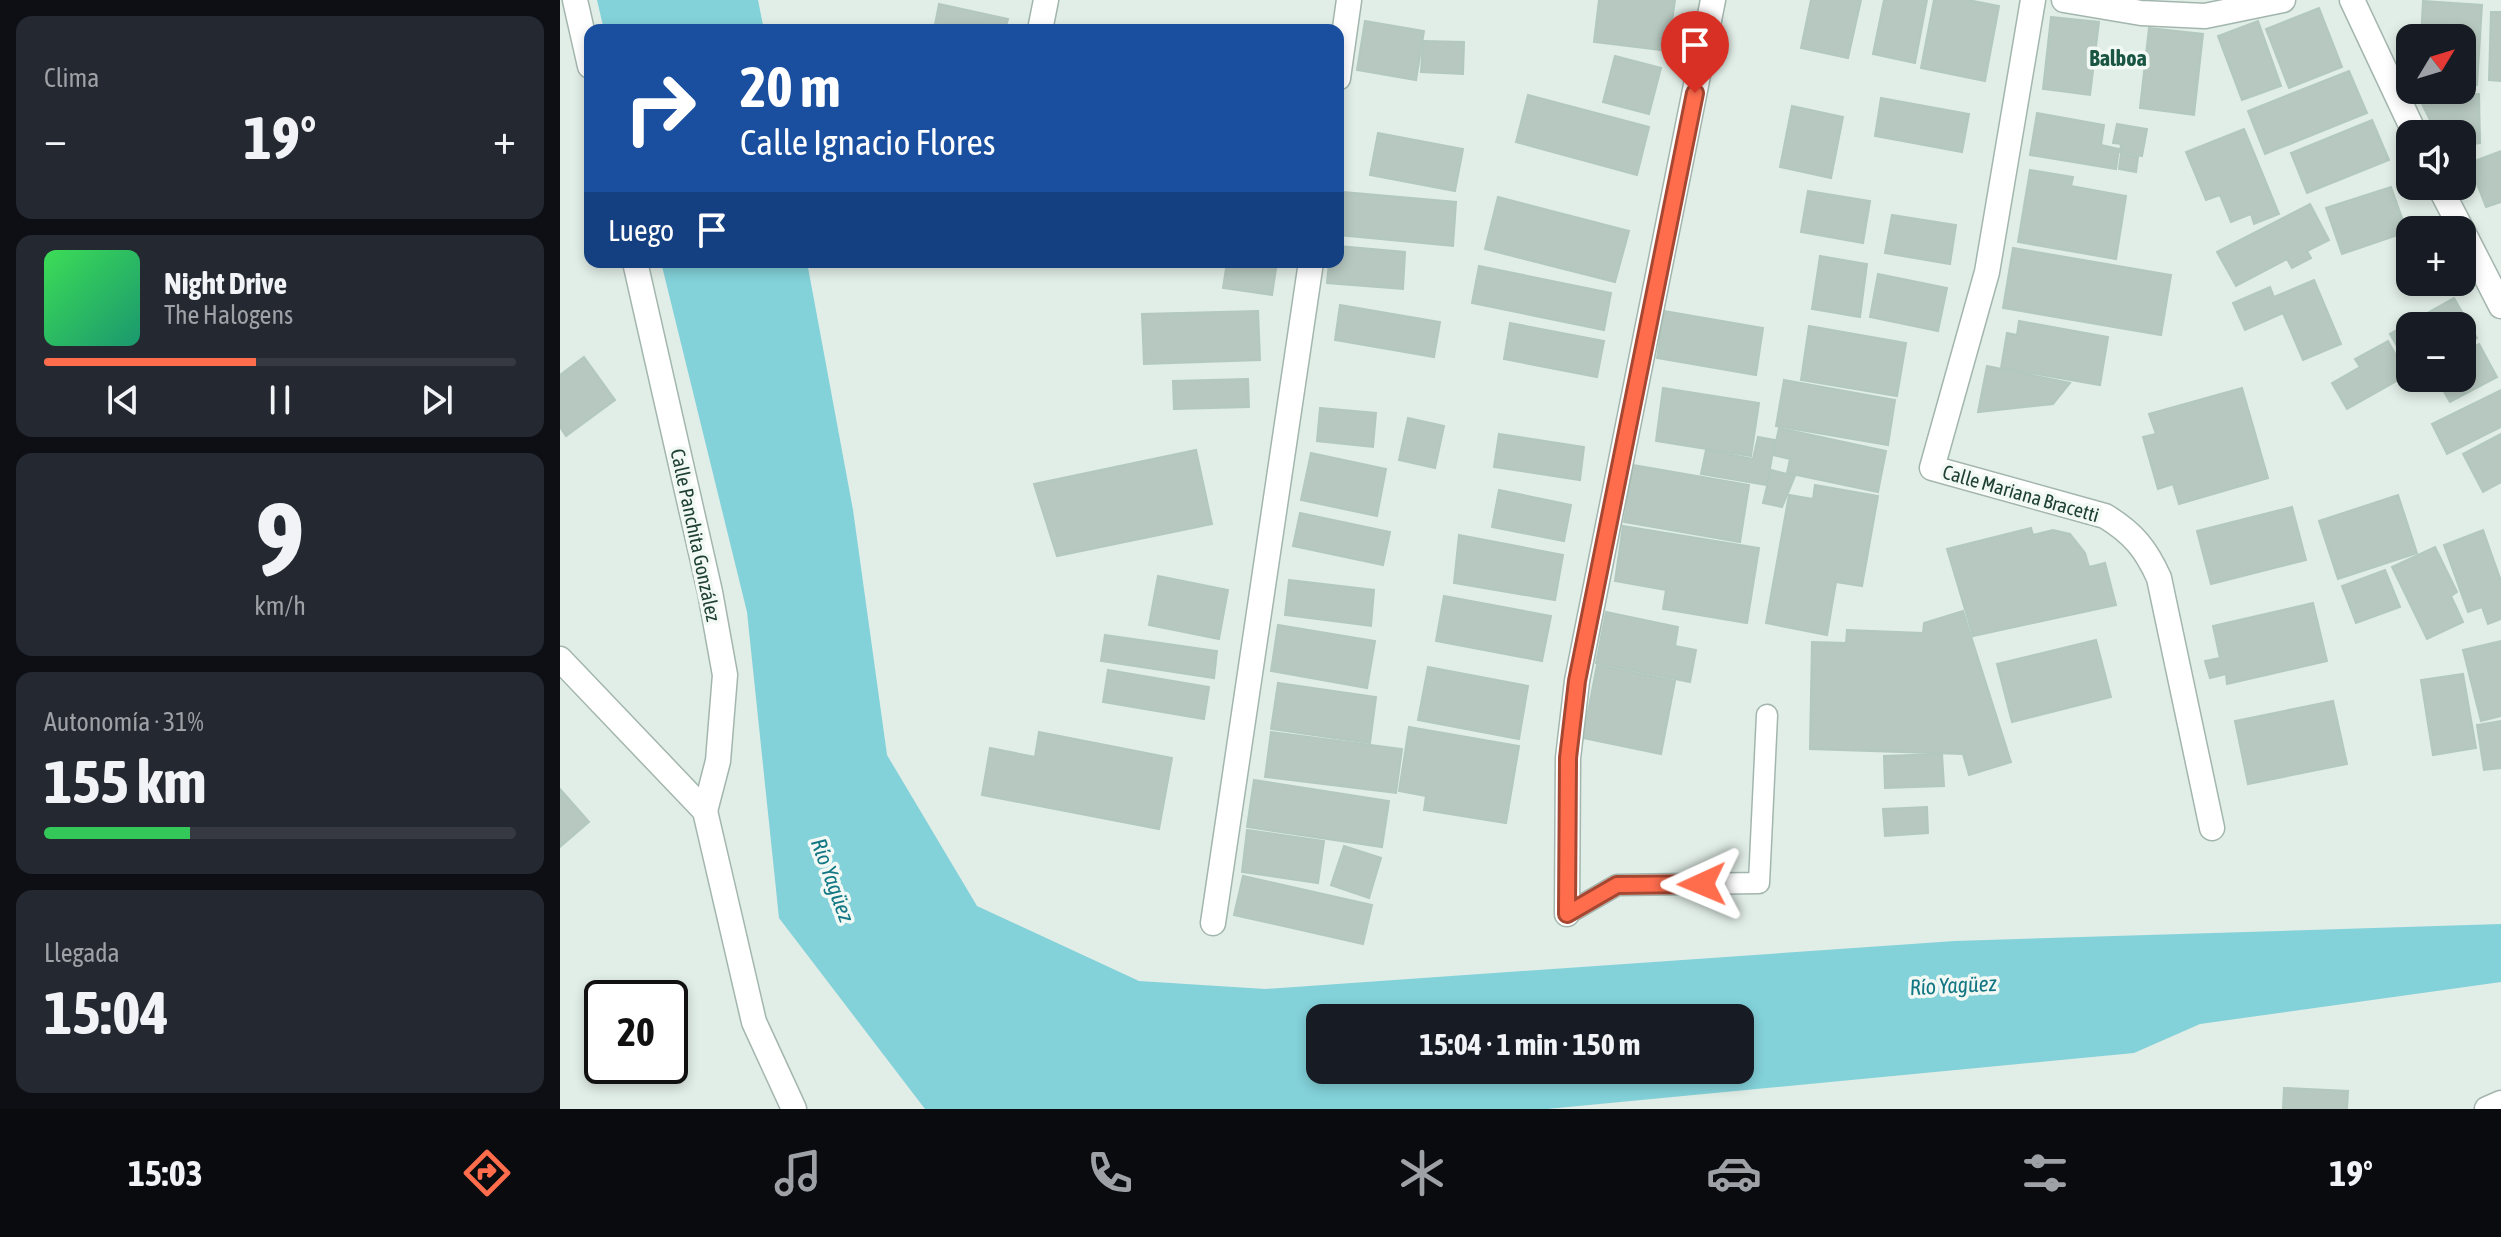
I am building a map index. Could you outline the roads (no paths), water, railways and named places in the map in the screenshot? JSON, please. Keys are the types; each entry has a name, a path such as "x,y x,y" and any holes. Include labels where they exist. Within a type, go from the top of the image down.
{"street":[{"path":"575,0 584,40"},
{"path":"1041,24 1046,0"},
{"path":"1344,35 1349,0"},
{"path":"1567,914 1568,758 1577,681 1713,0"},
{"name":"Calle Mariana Bracetti","path":"2033,0 1987,272 1932,468 2105,516 2127,529 2145,548 2159,578 2212,828"},
{"path":"2064,0 2141,13 2205,16 2283,0"},
{"path":"2352,0 2408,120"},
{"path":"2476,257 2501,306"},
{"name":"Calle Panchita González","path":"636,268 710,592 725,675 718,761 705,811"},
{"path":"1213,923 1310,268"},
{"path":"560,659 705,811 754,1022 782,1103"},
{"path":"2487,1109 2501,1103"}],"lane":[{"path":"1567,914 1617,885 1759,883 1767,715"}],"water":[{"path":"597,0 758,0 763,24 603,24"},
{"name":"Río Yagüez","path":"662,268 808,268 853,510 887,755 977,906 1139,981 1265,989 1955,941 2501,924 2501,982 2200,1024 2134,1053 1547,1109 925,1109 779,918 747,612"}],"district":[{"name":"Balboa","path":"2118,58"}]}
